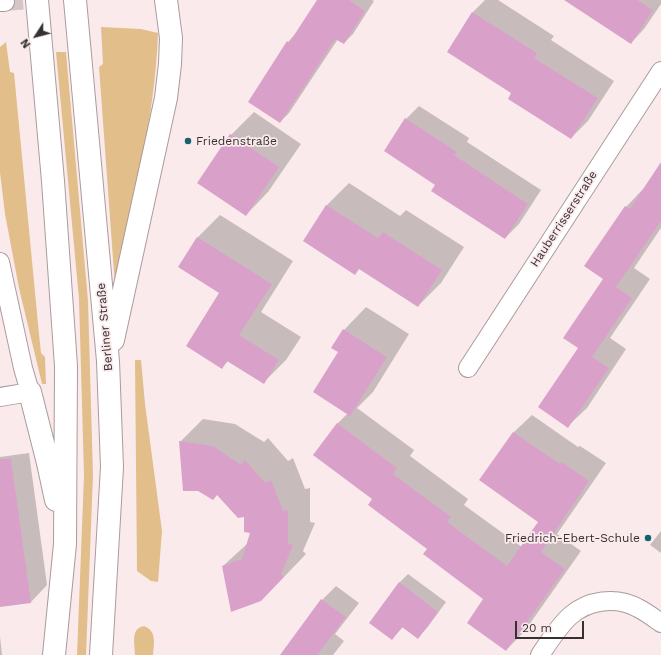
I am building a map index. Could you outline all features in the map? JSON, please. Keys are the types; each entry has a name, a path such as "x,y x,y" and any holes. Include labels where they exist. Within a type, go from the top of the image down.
{"main road":[{"path":"37,0 53,181 66,366 64,544 54,655"},
{"name":"Berliner Straße","path":"75,0 108,361 112,467 101,655"},
{"path":"108,361 166,98 170,64 170,38 166,0"},
{"path":"30,392 48,463 64,544"}],"street":[{"name":"Hauberrisserstraße","path":"468,368 661,70"},
{"path":"0,262 23,368 30,392 0,397"},
{"path":"540,655 560,626 570,616 582,607 594,603 606,601 628,603 638,607 661,624"}],"shaded area":[{"path":"101,27 141,29 158,33 153,97 148,128 115,286 99,67 103,64"},
{"path":"6,42 10,72 14,73 39,334 41,353 45,357 46,384 42,384 19,288 5,214 0,172 0,47"},
{"path":"56,52 66,52 88,301 93,475 86,655 77,655 84,475 79,299"},
{"path":"135,360 141,360 145,404 162,531 158,582 151,581 137,571"},
{"path":"144,626 153,634 153,655 135,655 135,633"}],"building":[{"path":"317,0 349,0 365,11 344,44 335,39 280,123 248,102 287,41 289,43"},
{"path":"564,0 637,0 653,10 631,44"},
{"path":"472,12 537,53 534,58 598,98 571,139 508,99 511,93 447,52"},
{"path":"405,118 457,152 454,155 528,204 505,239 431,191 435,185 384,151"},
{"path":"230,134 279,167 246,216 197,183"},
{"path":"661,162 661,221 616,287 632,298 592,357 609,368 568,428 538,407 578,348 563,338 603,279 584,266 625,206 630,209"},
{"path":"326,205 378,238 383,232 442,270 418,307 359,269 355,275 303,241"},
{"path":"197,237 272,284 239,335 279,360 264,384 227,361 222,369 186,346 219,293 178,267"},
{"path":"343,329 387,357 350,416 313,392 338,352 331,348"},
{"path":"337,423 397,468 393,474 451,517 447,522 507,566 538,522 479,480 513,432 560,464 562,462 589,481 541,552 565,569 506,651 467,623 483,599 423,554 427,549 368,505 372,499 313,455"},
{"path":"179,441 213,446 241,465 245,460 265,483 271,480 283,511 288,510 288,544 293,545 281,574 284,577 261,601 231,612 222,566 242,559 250,533 244,532 244,517 238,518 217,495 213,500 198,491 183,491"},
{"path":"0,459 11,459 31,603 0,607"},
{"path":"399,582 438,612 418,639 402,627 392,640 369,623"},
{"path":"321,599 346,617 317,655 280,655"}],"tunnel":[{"path":"5,2 31,0"}],"place":[{"name":"Friedenstraße","path":"188,141"},
{"name":"Friedrich-Ebert-Schule","path":"648,538"}]}
